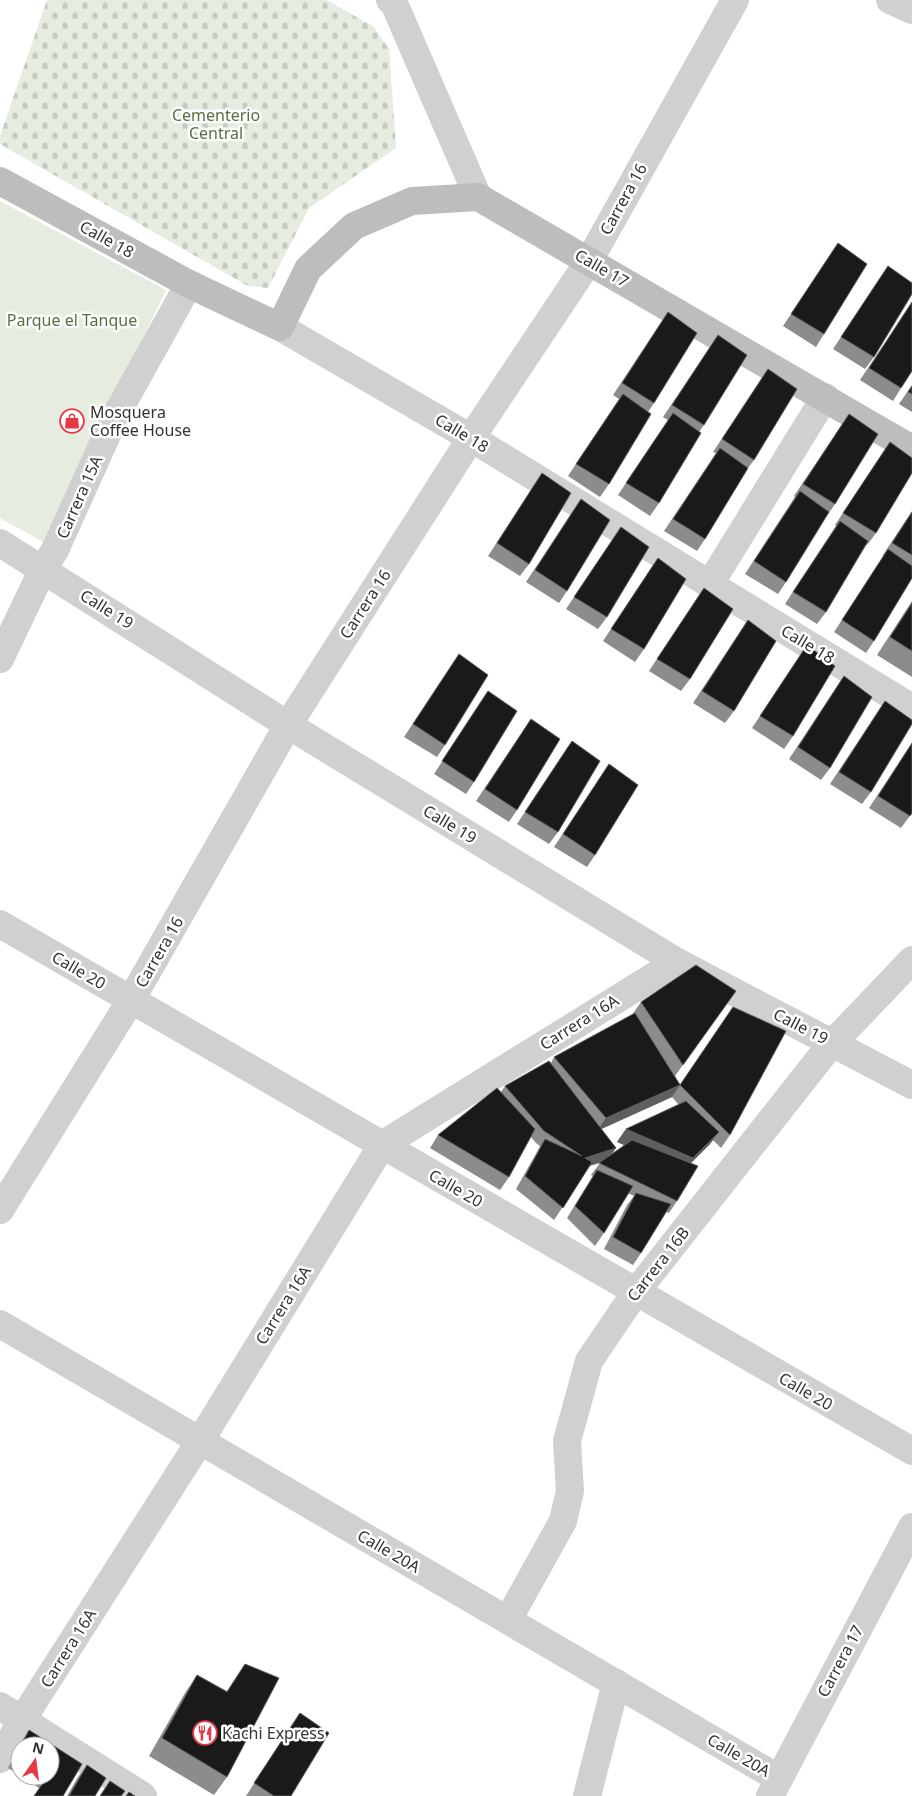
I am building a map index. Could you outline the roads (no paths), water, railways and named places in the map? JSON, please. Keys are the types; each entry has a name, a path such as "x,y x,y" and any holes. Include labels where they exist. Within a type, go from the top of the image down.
{"street":[{"path":"280,327 308,269 354,226 412,201 478,197 390,0"},
{"name":"Carrera 16","path":"0,1210 131,1000 288,725 471,438 589,261 735,0"},
{"path":"890,0 912,10"},
{"name":"Calle 18","path":"0,181 189,284 280,327 471,438 912,708"},
{"name":"Calle 17","path":"478,197 912,449"},
{"name":"Carrera 15A","path":"0,659 54,550 115,417 189,284"},
{"path":"710,584 825,397"},
{"name":"Calle 19","path":"0,543 288,725 677,962 912,1085"},
{"name":"Calle 20","path":"0,924 635,1293 912,1451"},
{"name":"Carrera 16B","path":"508,1620 563,1521 570,1491 566,1441 588,1361 635,1293 833,1043 912,960"},
{"name":"Carrera 16A","path":"0,1759 11,1713 200,1440 382,1145 677,962"},
{"name":"Calle 20A","path":"0,1324 616,1683 774,1787"},
{"name":"Carrera 17","path":"774,1787 912,1527"},
{"path":"587,1796 616,1683"},
{"path":"11,1713 143,1796"}],"place":[{"name":"Mosquera Coffee House","path":"72,421"},
{"name":"Kachi Express","path":"205,1733"}],"park label":[{"name":"Cementerio Central","path":"216,124"},
{"name":"Parque el Tanque","path":"72,320"}]}
